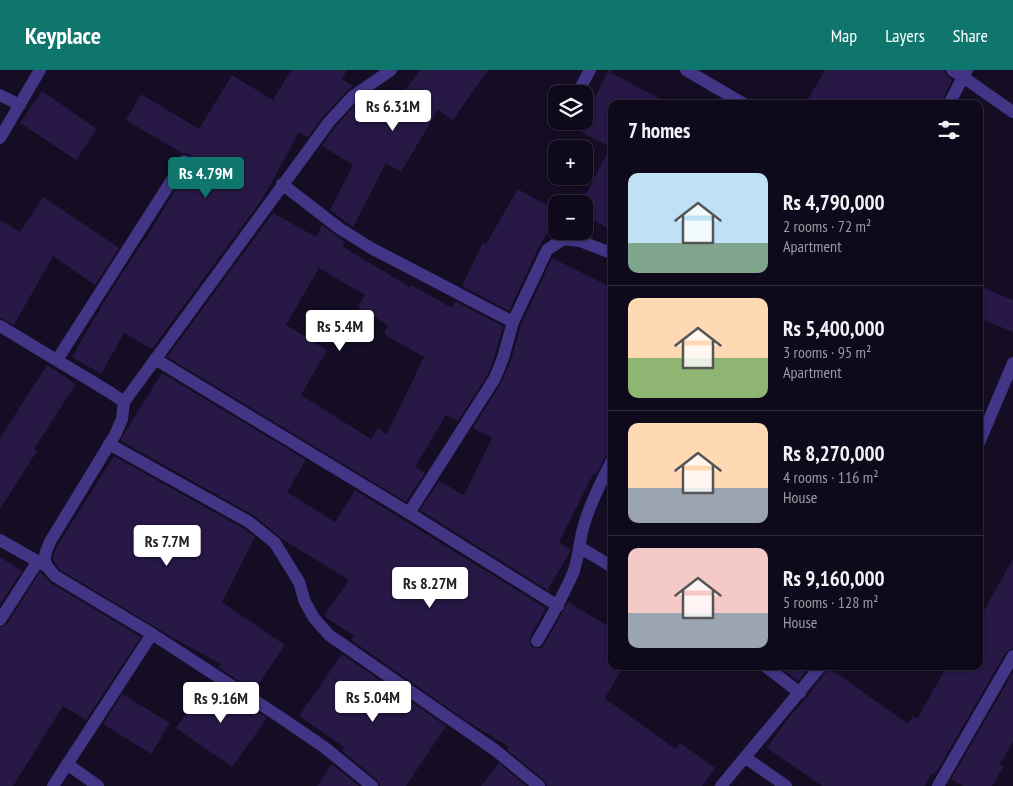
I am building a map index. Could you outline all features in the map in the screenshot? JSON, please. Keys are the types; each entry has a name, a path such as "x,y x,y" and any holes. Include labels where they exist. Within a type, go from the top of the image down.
{"street":[{"path":"0,138 40,70"},
{"path":"0,620 42,564 44,554 51,540 122,419 124,402 329,122 352,97 391,70"},
{"path":"582,85 590,70"},
{"path":"686,70 737,100"},
{"path":"950,100 960,72 1013,112"},
{"path":"0,95 20,105"},
{"path":"57,360 184,162"},
{"path":"282,184 339,228 371,248 513,322"},
{"path":"409,513 495,378 513,322 547,250 562,239 580,241 608,252"},
{"path":"0,326 124,402"},
{"path":"155,359 558,606"},
{"path":"983,434 1013,363"},
{"path":"109,444 256,527 275,543 299,582 305,602 314,618 329,635 495,750 539,786"},
{"path":"537,641 558,606 573,572 593,498 608,468"},
{"path":"0,540 42,564 55,576 152,634 324,746 372,786"},
{"path":"579,547 608,564"},
{"path":"53,786 152,634"},
{"path":"938,786 1013,656"},
{"path":"770,670 800,693"},
{"path":"721,786 818,670"},
{"path":"746,758 786,786"},
{"path":"67,764 98,786"}],"building":[{"path":"291,70 347,70 342,79 353,86 323,117 308,137 299,132 263,198 152,349 124,333 101,374 72,357 102,305 144,242 192,162 189,154 182,153 126,120 141,94 199,129 232,75 273,100"},
{"path":"420,70 488,70 453,120 438,110 401,172 386,163 353,227 330,210 353,165 322,146 335,127 357,103 368,96 391,110"},
{"path":"609,70 611,70 611,73 662,100 608,100 608,146 578,130 593,130 593,101"},
{"path":"825,70 944,70 945,74 952,80 943,100 807,100"},
{"path":"42,91 97,129 76,160 20,123"},
{"path":"608,151 608,228 593,220 593,195 586,195 591,185 593,185 593,180"},
{"path":"518,189 548,206 548,231 509,311 462,286 483,242 486,244"},
{"path":"43,197 119,248 95,285 53,256 14,325 0,318 0,220 20,232"},
{"path":"273,213 316,237 322,225 345,242 343,247 410,287 411,285 452,308 455,301 503,326 488,374 458,421 446,415 415,467 425,473 406,502 167,357","holes":["319,268 365,295 358,307 388,325 384,334 424,357 387,434 378,428 371,439 301,395 327,350 286,325"]},
{"path":"552,258 608,286 608,455 596,474 594,473 559,542 571,550 548,589 554,594 420,510 439,481 464,495 492,438 473,428 502,381 511,360 521,325"},
{"path":"983,288 1013,300 1013,332 983,320"},
{"path":"47,365 76,384 34,449 37,451 0,509 0,438"},
{"path":"162,373 306,460 287,492 335,522 355,490 546,608 530,637 530,645 533,648 541,648 544,645 568,602 608,626 608,670 622,670 605,698 675,749 680,743 715,768 702,786 547,786 544,780 507,750 509,747 468,722 351,640 354,636 324,616 349,580 282,539 253,515 123,442 121,440"},
{"path":"114,456 255,537 222,602 285,645 254,691 218,667 221,664 175,639 60,570 54,562 53,556 57,546"},
{"path":"0,557 22,571 0,605"},
{"path":"1013,559 1013,648 1006,652 937,771 933,775 931,774 925,786 822,786 767,748 786,721 827,670 832,670 908,724 913,716 917,719 945,670 983,670 983,612"},
{"path":"40,572 51,583 141,637 86,720 63,706 13,786 0,786 0,628 7,624"},
{"path":"342,654 446,726 406,786 380,786 377,780 342,751 344,747 299,716"},
{"path":"784,670 807,670 798,681"},
{"path":"1013,672 1013,742 1000,764 1004,766 992,786 963,786 951,779"},
{"path":"209,681 267,718 232,767 176,728"},
{"path":"122,694 170,723 151,754 103,724"},
{"path":"499,763 526,786 481,786"},
{"path":"332,764 359,786 317,786"}]}
